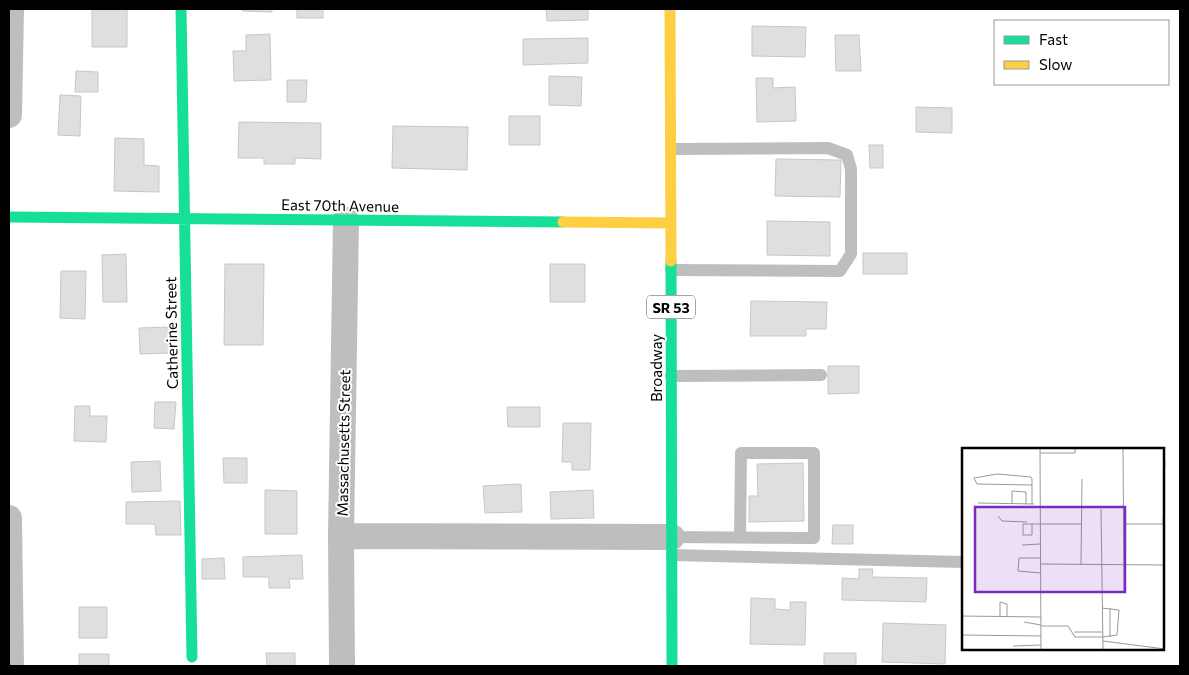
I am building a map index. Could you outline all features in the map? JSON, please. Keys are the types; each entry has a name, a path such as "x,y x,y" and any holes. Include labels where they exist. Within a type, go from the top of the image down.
{"street":[{"path":"9,115 11,9"},
{"name":"Catherine Street","path":"181,9 192,657"},
{"name":"Broadway","path":"670,9 672,666"},
{"name":"East 70th Avenue","path":"9,217 671,223"},
{"name":"Massachusetts Street","path":"342,666 341,536 346,220"},
{"path":"9,518 10,666"},
{"path":"341,536 672,546"}],"lane":[{"path":"671,149 828,148 847,155 851,169 851,254 840,271 671,270"},
{"path":"671,376 821,375"},
{"path":"672,546 740,537 814,538 814,453 741,453 740,537"},
{"path":"672,546 962,562"}],"building":[{"path":"92,9 127,9 127,47 92,47"},
{"path":"242,9 272,9 272,12 242,11"},
{"path":"297,9 323,9 323,18 297,18"},
{"path":"546,9 588,9 588,20 547,21"},
{"path":"752,26 806,27 805,57 752,56"},
{"path":"270,34 271,80 234,81 233,51 246,51 246,35"},
{"path":"835,35 859,35 861,71 836,71"},
{"path":"588,38 588,63 523,65 523,39"},
{"path":"76,71 98,72 98,92 75,92"},
{"path":"549,76 582,77 581,106 549,105"},
{"path":"756,78 773,78 773,88 795,87 796,121 757,122"},
{"path":"287,80 307,80 306,102 287,102"},
{"path":"60,95 81,96 80,136 58,135"},
{"path":"916,107 952,108 952,133 916,132"},
{"path":"509,116 540,116 540,145 509,145"},
{"path":"239,122 321,123 321,159 295,158 295,164 264,164 264,158 238,158"},
{"path":"393,126 468,127 467,170 392,168"},
{"path":"115,138 144,139 144,165 159,166 159,192 114,191"},
{"path":"869,145 883,145 883,168 870,168"},
{"path":"776,159 841,160 840,197 775,196"},
{"path":"767,221 830,222 830,256 767,255"},
{"path":"863,253 907,253 907,274 863,274"},
{"path":"126,254 127,302 103,302 102,255"},
{"path":"225,264 264,264 263,345 224,345"},
{"path":"550,264 585,264 585,302 550,302"},
{"path":"61,271 86,271 85,319 60,318"},
{"path":"751,301 827,302 826,329 806,329 806,336 750,336"},
{"path":"170,327 171,353 140,354 139,328"},
{"path":"828,366 859,366 859,393 828,394"},
{"path":"155,402 176,402 174,429 154,428"},
{"path":"75,406 90,406 90,416 107,416 106,442 74,441"},
{"path":"507,407 540,407 540,427 508,427"},
{"path":"563,423 591,423 590,470 572,470 572,462 562,462"},
{"path":"223,458 247,458 247,483 224,483"},
{"path":"160,461 161,491 132,492 131,462"},
{"path":"803,463 804,521 749,522 749,496 758,496 757,464"},
{"path":"521,484 522,512 485,513 483,486"},
{"path":"265,490 297,491 297,534 265,534"},
{"path":"593,490 594,518 551,519 550,492"},
{"path":"180,501 181,535 156,535 155,524 126,524 126,502"},
{"path":"833,525 853,525 853,544 832,544"},
{"path":"302,555 303,579 289,579 290,588 269,588 269,577 243,577 243,557"},
{"path":"224,558 225,579 202,579 202,559"},
{"path":"859,569 873,569 872,577 927,578 926,602 842,600 842,578 859,579"},
{"path":"751,598 775,599 775,609 790,610 790,602 806,602 805,645 750,644"},
{"path":"79,607 107,607 107,638 79,638"},
{"path":"883,623 946,625 945,664 882,662"},
{"path":"266,653 295,653 295,666 267,666"},
{"path":"824,653 856,653 856,666 824,666"},
{"path":"79,654 109,654 109,666 79,666"}],"traffic: fast":[{"path":"181,9 192,657"},
{"path":"9,217 563,222"},
{"path":"671,261 672,666"}],"traffic: slow":[{"path":"670,9 671,261"},
{"path":"563,222 671,223"}]}
